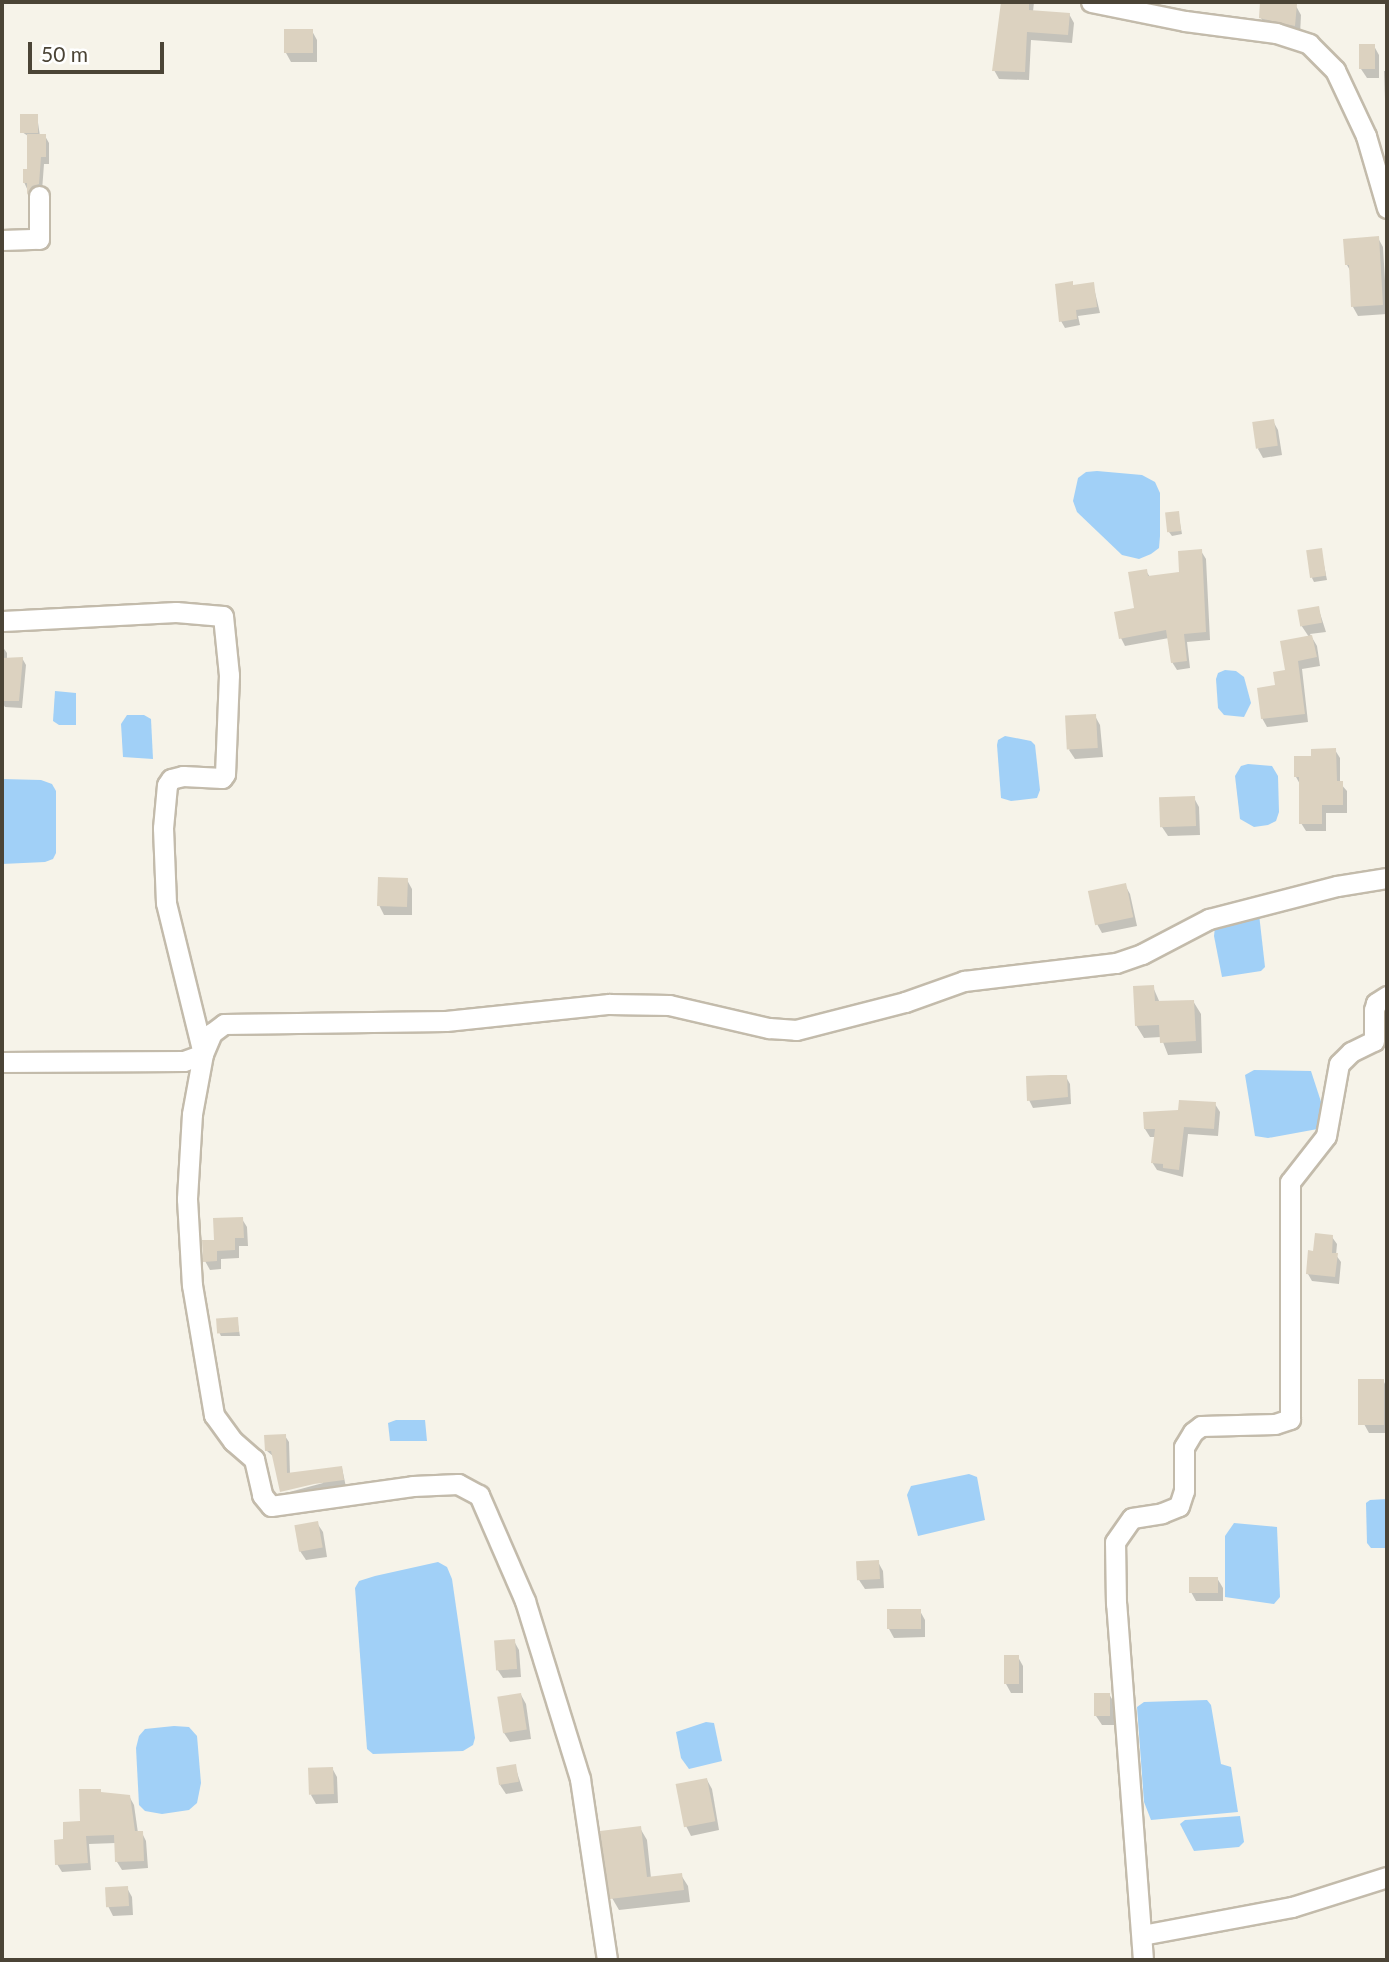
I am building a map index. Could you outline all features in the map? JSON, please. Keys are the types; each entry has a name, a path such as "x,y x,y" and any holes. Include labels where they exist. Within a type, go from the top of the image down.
{"street":[{"path":"1091,2 1185,21 1276,33 1309,44 1335,70 1366,136 1387,208"},
{"path":"2,240 39,239 39,196"},
{"path":"3,621 176,612 223,615 229,676 225,774 222,778 183,776 171,779 167,785 163,828 166,902 203,1054"},
{"path":"607,1960 580,1779 525,1601 479,1495 458,1484 447,1484 271,1506 262,1495 254,1459 233,1441 214,1415 192,1285 187,1199 192,1114 203,1054 212,1033 223,1024 446,1021 609,1004 669,1005 769,1028 796,1030 905,1002 964,981 1116,963 1142,954 1209,919 1337,886 1387,878"},
{"path":"1143,1960 1115,1592 1115,1542 1132,1518 1162,1513 1179,1506 1184,1491 1184,1447 1193,1432 1201,1426 1275,1424 1290,1419 1290,1182 1326,1136 1339,1064 1351,1052 1374,1041 1376,1003 1387,996"},
{"path":"2,1062 178,1061 203,1054"},
{"path":"1142,1935 1292,1907 1387,1877"}],"water":[{"path":"1086,472 1142,475 1155,482 1160,493 1160,536 1159,548 1151,554 1139,559 1122,555 1077,512 1073,501 1078,478"},
{"path":"1225,670 1236,671 1244,677 1251,703 1244,717 1224,715 1218,708 1216,679 1218,673"},
{"path":"55,691 76,693 76,725 59,725 53,721"},
{"path":"127,715 144,715 151,719 153,759 123,757 121,724"},
{"path":"1005,736 1031,741 1035,745 1040,790 1037,798 1011,801 1001,798 997,745 998,740"},
{"path":"1241,766 1272,766 1278,776 1279,812 1276,821 1268,825 1254,827 1240,819 1235,776"},
{"path":"2,779 41,780 52,784 56,791 56,853 53,859 45,862 2,864"},
{"path":"1259,914 1265,967 1261,971 1222,977 1214,936 1215,927"},
{"path":"1254,1070 1311,1071 1325,1114 1323,1128 1268,1138 1255,1136 1245,1075"},
{"path":"396,1420 425,1420 427,1441 390,1441 388,1423"},
{"path":"969,1474 977,1477 985,1520 918,1536 907,1495 911,1486"},
{"path":"1387,1499 1387,1548 1371,1548 1367,1543 1366,1503 1370,1500"},
{"path":"1234,1523 1277,1527 1280,1597 1274,1604 1225,1597 1225,1536"},
{"path":"438,1562 447,1567 452,1579 475,1738 473,1745 463,1751 373,1754 367,1749 355,1588 359,1581"},
{"path":"1207,1700 1211,1705 1221,1764 1231,1767 1238,1812 1151,1820 1144,1802 1137,1707 1144,1702"},
{"path":"706,1722 714,1723 722,1761 689,1769 681,1758 676,1732"},
{"path":"189,1727 197,1736 201,1783 197,1803 189,1810 162,1814 145,1811 139,1805 136,1748 139,1736 145,1729"},
{"path":"1240,1816 1244,1842 1239,1847 1194,1851 1180,1824 1185,1820"}],"building":[{"path":"1001,2 1029,2 1029,10 1070,13 1068,35 1027,32 1025,72 992,71"},
{"path":"1260,2 1297,4 1295,26 1259,18"},
{"path":"284,29 313,29 313,53 284,53"},
{"path":"1359,44 1375,44 1375,69 1359,69"},
{"path":"20,114 38,114 38,133 20,133"},
{"path":"27,134 46,134 46,157 41,157 39,184 32,186 27,195 27,183 23,183 23,169 27,169"},
{"path":"1379,236 1383,305 1351,307 1349,265 1345,265 1343,239"},
{"path":"1073,281 1073,285 1094,282 1097,307 1076,310 1077,319 1059,322 1055,284"},
{"path":"1274,419 1278,446 1256,449 1252,422"},
{"path":"1179,511 1181,531 1167,532 1165,512"},
{"path":"1322,548 1326,576 1310,578 1306,550"},
{"path":"1202,549 1206,632 1184,634 1187,661 1171,663 1166,630 1119,639 1114,612 1134,608 1128,572 1147,569 1148,576 1179,572 1178,551"},
{"path":"1319,606 1322,623 1300,627 1297,610"},
{"path":"1312,635 1317,657 1298,661 1305,714 1261,719 1257,688 1275,685 1273,672 1285,670 1280,641"},
{"path":"23,657 19,701 2,701 2,658"},
{"path":"1096,714 1098,748 1067,750 1065,716"},
{"path":"1336,748 1337,781 1343,781 1343,805 1322,805 1322,824 1299,824 1299,777 1294,777 1294,756 1311,756 1311,749"},
{"path":"1195,796 1196,826 1160,827 1159,797"},
{"path":"378,877 408,878 407,907 377,906"},
{"path":"1126,883 1133,917 1095,925 1088,891"},
{"path":"1154,985 1155,1001 1194,1000 1196,1041 1160,1043 1159,1025 1135,1026 1133,986"},
{"path":"1067,1075 1068,1097 1027,1101 1026,1076"},
{"path":"1179,1100 1216,1102 1214,1129 1184,1127 1179,1170 1151,1163 1155,1129 1144,1129 1143,1112 1178,1110"},
{"path":"243,1217 244,1238 235,1238 235,1250 217,1251 217,1261 203,1262 202,1240 214,1240 213,1218"},
{"path":"1315,1233 1333,1235 1332,1253 1338,1253 1335,1277 1306,1274 1308,1250 1313,1251"},
{"path":"238,1317 239,1332 217,1333 216,1319"},
{"path":"1358,1379 1384,1379 1384,1425 1358,1425"},
{"path":"286,1434 287,1473 342,1466 344,1480 280,1492 271,1451 265,1451 264,1435"},
{"path":"318,1521 323,1548 299,1552 294,1525"},
{"path":"879,1560 880,1579 857,1580 856,1561"},
{"path":"1189,1577 1218,1577 1218,1593 1189,1593"},
{"path":"887,1609 921,1609 921,1629 887,1629"},
{"path":"515,1639 517,1669 496,1670 494,1640"},
{"path":"1004,1655 1019,1655 1019,1684 1004,1684"},
{"path":"521,1693 527,1730 503,1733 497,1697"},
{"path":"1094,1693 1110,1693 1110,1716 1094,1716"},
{"path":"516,1764 519,1782 499,1785 496,1767"},
{"path":"333,1767 334,1794 309,1795 308,1768"},
{"path":"707,1778 715,1821 684,1827 676,1784"},
{"path":"79,1789 101,1789 101,1792 130,1795 135,1831 143,1831 144,1861 115,1862 114,1835 86,1836 88,1863 55,1865 54,1840 63,1839 63,1822 80,1821"},
{"path":"641,1826 647,1877 682,1873 684,1890 610,1899 600,1831"},
{"path":"128,1886 129,1906 106,1907 105,1887"}]}
